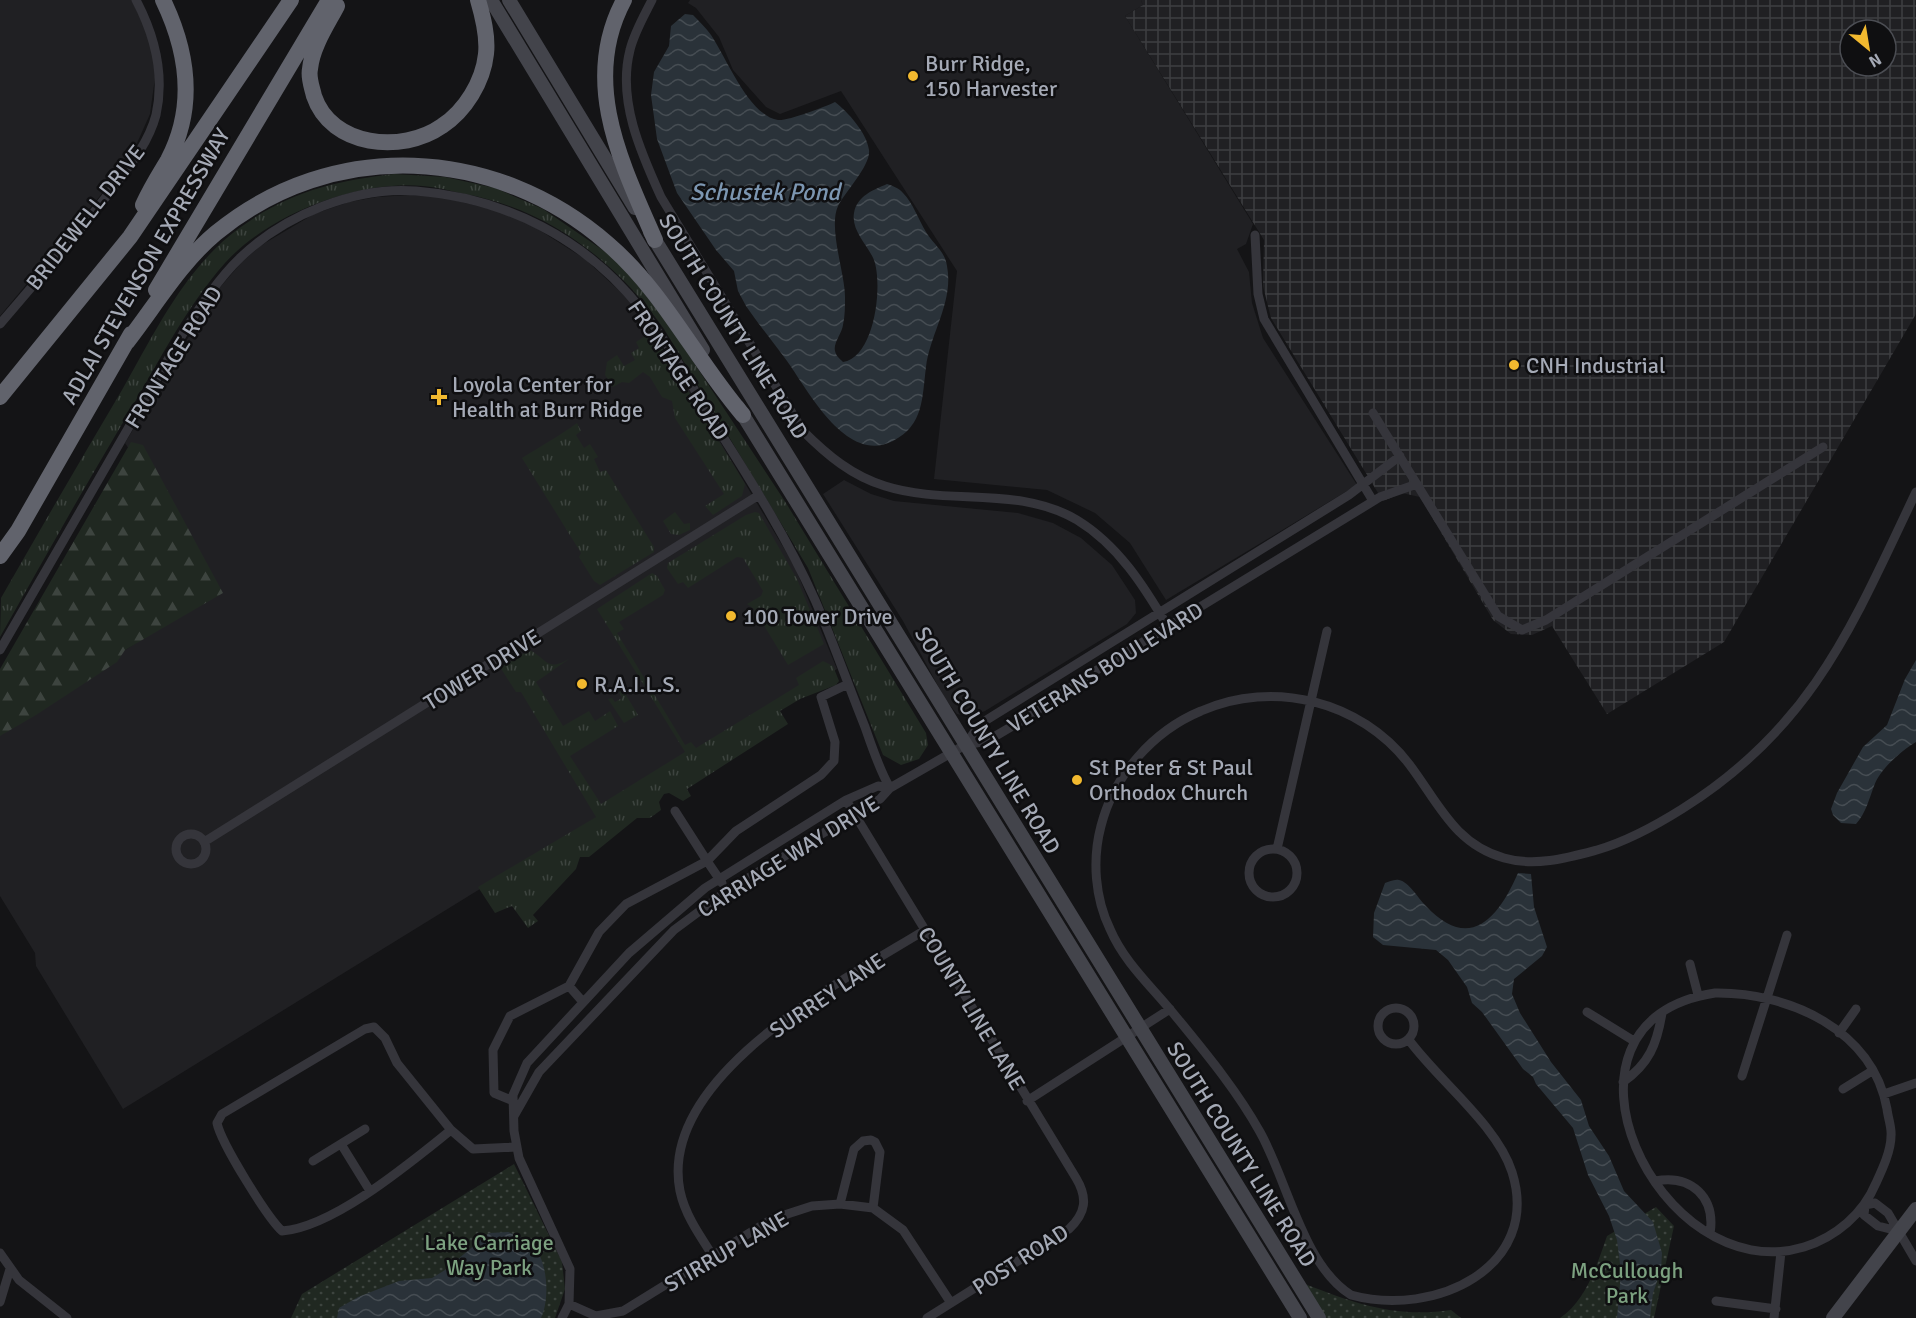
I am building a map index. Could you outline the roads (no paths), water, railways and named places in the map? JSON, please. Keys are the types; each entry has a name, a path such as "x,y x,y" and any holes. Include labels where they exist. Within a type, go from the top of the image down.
{"highway":[{"path":"130,237 151,186 168,160 177,137 183,111 186,84 183,56 178,32 163,0"},
{"name":"ADLAI STEVENSON EXPRESSWAY","path":"0,402 5,391 130,237 291,0"},
{"name":"ADLAI STEVENSON EXPRESSWAY","path":"0,556 18,531 206,203 329,0"},
{"path":"340,0 314,51 309,69 311,83 318,106 327,119 356,139 377,142 425,136 450,120 467,101 482,72 486,55 486,38 478,0"},
{"path":"624,0 608,44 605,102 619,156 655,240"},
{"path":"127,342 197,251 216,233 267,200 320,178 348,171 377,167 436,166 513,185 561,210 608,244 665,305 717,385 743,415"},
{"path":"0,567 18,531"}],"main road":[{"name":"SOUTH COUNTY LINE ROAD","path":"491,0 743,415 1300,1318"},
{"name":"SOUTH COUNTY LINE ROAD","path":"509,0 1319,1318"},
{"path":"1833,1318 1916,1209"}],"street":[{"name":"BRIDEWELL DRIVE","path":"0,324 86,223 146,140 155,116 159,74 154,39 136,0"},
{"path":"652,0 630,51 626,84 636,134 645,162 679,226 803,430 835,460 851,471 886,486 1017,499 1071,517 1092,530 1116,552 1168,627"},
{"name":"FRONTAGE ROAD","path":"0,650 185,330 223,275 243,255 286,224 309,212 363,194 404,190 439,193 498,206 525,217 585,254 625,290 653,324 787,542 815,600 890,788"},
{"path":"1255,235 1258,294 1264,319 1373,501"},
{"path":"1373,412 1497,616 1522,630 1546,620 1823,447"},
{"name":"VETERANS BOULEVARD","path":"966,745 980,724 1364,485 1400,456"},
{"name":"VETERANS BOULEVARD","path":"966,745 987,741 1373,501 1399,488 1417,484"},
{"path":"1398,1311 1379,1308 1353,1296 1324,1271 1313,1253 1280,1171 1254,1121 1228,1082 1119,948 1101,904 1096,854 1100,828 1113,794 1145,748 1174,725 1194,714 1224,702 1254,697 1311,700 1352,716 1390,743 1411,766 1450,824 1482,849 1504,858 1547,862 1619,843 1656,825 1698,799 1755,754 1789,718 1826,670 1848,634 1916,492"},
{"name":"TOWER DRIVE","path":"204,842 759,495"},
{"path":"1276,849 1327,631"},
{"path":"513,1101 494,1093 493,1050 510,1016 569,986 599,932 626,904 707,861 736,831 821,775 834,761 835,742 821,697 848,684"},
{"path":"890,788 966,745"},
{"name":"CARRIAGE WAY DRIVE","path":"562,1318 569,1304 571,1284 567,1258 519,1158 516,1147 513,1101 515,1086 521,1073 548,1039 665,920 719,879 846,800 879,786 890,788"},
{"name":"CARRIAGE WAY DRIVE","path":"514,1116 539,1072 674,930 728,890 880,799 890,788"},
{"name":"COUNTY LINE LANE","path":"846,800 1083,1190 1086,1199 1081,1218"},
{"path":"675,811 728,890"},
{"path":"1266,849 1276,849 1290,857 1296,866 1296,879 1289,890 1278,897 1263,896 1254,887 1249,871 1256,855 1266,849"},
{"name":"CARRIAGE WAY DRIVE","path":"665,920 674,930"},
{"name":"SURREY LANE","path":"712,1256 687,1212 680,1190 680,1151 684,1133 699,1103 742,1057 778,1024 925,930"},
{"path":"1742,1076 1787,935"},
{"path":"1690,964 1698,995"},
{"path":"569,986 583,1002"},
{"path":"1733,993 1768,999 1799,1008 1823,1020 1869,1061 1884,1094 1891,1136 1882,1170 1864,1204 1850,1221 1822,1239 1804,1247 1781,1252 1742,1248 1695,1225 1677,1208 1655,1181 1632,1138 1622,1099 1623,1083 1634,1041 1662,1012 1698,995 1733,993"},
{"path":"1395,1008 1406,1010 1413,1018 1414,1030 1409,1040 1398,1044 1387,1042 1380,1033 1378,1022 1384,1012 1395,1008"},
{"path":"1027,1101 1170,1009"},
{"path":"1839,1033 1856,1009"},
{"path":"1587,1012 1634,1041"},
{"path":"1623,1083 1637,1073 1652,1053 1662,1012"},
{"path":"451,1130 392,1179 294,1230 282,1231 218,1131 217,1123 222,1114 365,1029 374,1027 385,1038 398,1063 451,1130 473,1149 516,1147"},
{"path":"548,1039 560,1049"},
{"path":"1409,1040 1496,1140 1513,1174 1517,1204 1513,1234 1500,1261 1478,1287"},
{"path":"1843,1089 1872,1071"},
{"path":"1884,1094 1916,1083"},
{"path":"314,1161 365,1129"},
{"path":"840,1203 854,1149 863,1141 871,1140 875,1142 880,1152 873,1208"},
{"path":"341,1144 370,1191"},
{"path":"1655,1181 1682,1180 1703,1194 1711,1214 1710,1234"},
{"name":"STIRRUP LANE","path":"569,1304 596,1316 623,1311 772,1219 812,1206 840,1203 873,1208 903,1230 951,1303"},
{"path":"1864,1204 1875,1203 1888,1213 1916,1261"},
{"path":"1864,1204 1864,1215 1878,1226 1898,1231"},
{"name":"POST ROAD","path":"927,1318 1070,1229 1081,1218"},
{"path":"1716,1301 1775,1313 1781,1252"},
{"path":"0,1253 10,1269 31,1292 67,1318"},
{"path":"0,1302 10,1269"}],"water":[{"name":"Schustek Pond","path":"685,14 693,15 709,32 739,84 757,108 767,116 778,120 790,118 835,102 846,111 865,137 869,156 841,200 835,215 845,315 835,348 836,354 843,362 854,357 863,347 874,318 877,302 877,271 874,260 855,226 854,213 858,202 871,191 887,184 894,186 910,201 926,232 944,256 947,266 947,292 928,354 920,410 911,427 893,441 876,446 860,443 844,434 830,421 746,306 738,291 734,271 716,250 677,193 657,139 651,95 654,72 669,46 671,26"},
{"path":"1916,660 1916,742 1898,755 1881,773 1865,811 1856,824 1841,823 1833,815 1831,809 1837,793 1863,747 1887,725 1905,679"},
{"path":"1518,873 1531,874 1534,907 1547,947 1542,956 1514,979 1512,994 1520,1013 1551,1062 1581,1100 1589,1126 1609,1156 1624,1191 1653,1222 1662,1253 1661,1270 1653,1293 1650,1318 1617,1318 1621,1272 1617,1240 1609,1216 1588,1175 1573,1128 1536,1084 1533,1077 1523,1069 1482,1012 1472,1003 1467,987 1448,960 1436,950 1383,945 1373,937 1374,913 1385,883 1395,880 1403,881 1441,919 1455,927 1468,928 1480,924 1491,916 1510,890"},
{"path":"508,1232 533,1245 542,1261 546,1281 546,1301 541,1318 337,1318 339,1308 358,1297 399,1281 432,1278 489,1233"}],"place":[{"name":"Burr Ridge, 150 Harvester","path":"913,76"},
{"name":"CNH Industrial","path":"1514,365"},
{"name":"Loyola Center for Health at Burr Ridge","path":"439,397"},
{"name":"100 Tower Drive","path":"731,616"},
{"name":"R.A.I.L.S.","path":"582,684"},
{"name":"St Peter & St Paul Orthodox Church","path":"1077,780"}],"park label":[{"name":"Lake Carriage Way Park","path":"489,1254"},
{"name":"McCullough Park","path":"1627,1282"}]}
